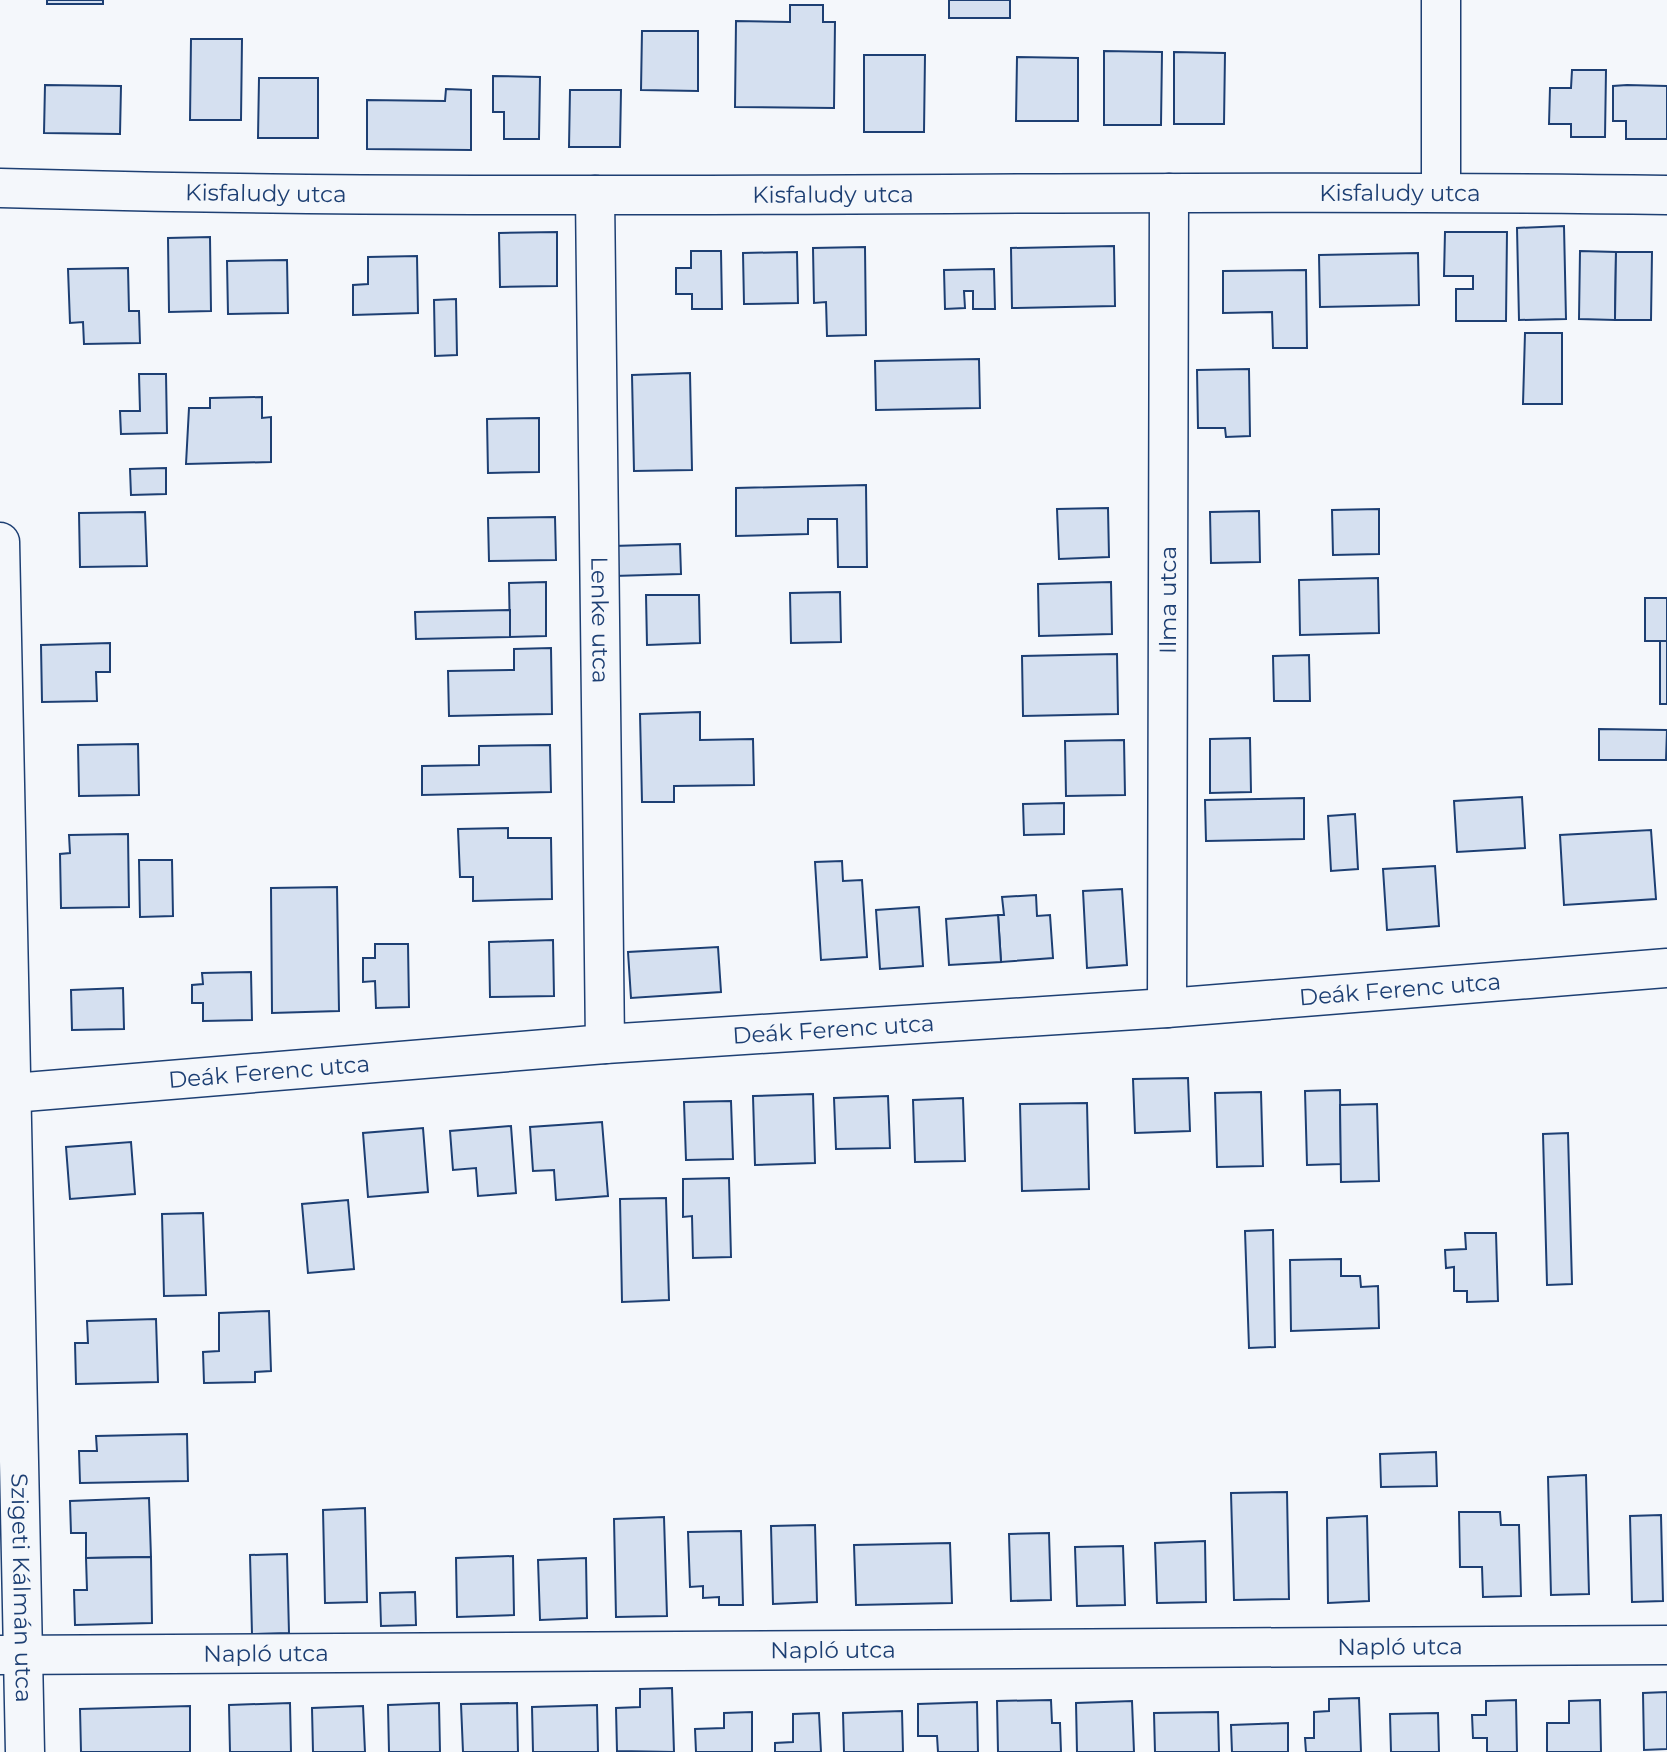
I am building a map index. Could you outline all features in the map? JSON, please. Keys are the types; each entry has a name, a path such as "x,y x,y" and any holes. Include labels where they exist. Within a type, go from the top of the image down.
{"street":[{"path":"1441,0 1441,192"},
{"name":"Kisfaludy utca","path":"0,188 595,195 1441,192 1667,195"},
{"name":"Ilma utca","path":"1167,1008 1169,193"},
{"name":"Lenke utca","path":"595,195 605,1044"},
{"name":"Szigeti Kálmán utca","path":"0,542 12,1655 25,1752"},
{"name":"Deák Ferenc utca","path":"7,1094 605,1044 1167,1008 1667,968"},
{"name":"Napló utca","path":"12,1655 1667,1645"}],"building":[{"path":"47,0 103,0 103,4 47,4"},
{"path":"949,0 1010,0 1010,18 949,18"},
{"path":"790,5 823,5 823,22 835,22 834,108 735,107 736,21 790,22"},
{"path":"642,31 698,31 698,91 641,90"},
{"path":"191,39 242,39 241,120 190,120"},
{"path":"1104,51 1162,52 1161,125 1104,125"},
{"path":"1174,52 1225,53 1224,124 1174,124"},
{"path":"864,55 925,55 924,132 864,132"},
{"path":"1017,57 1078,58 1078,121 1016,121"},
{"path":"1572,70 1606,70 1605,137 1571,137 1571,124 1549,124 1550,88 1571,88"},
{"path":"493,76 540,77 539,139 504,139 504,112 493,112"},
{"path":"259,78 318,78 318,138 258,138"},
{"path":"45,85 121,86 120,134 44,133"},
{"path":"1613,86 1667,86 1667,139 1626,139 1626,121 1613,121"},
{"path":"446,89 471,90 471,150 367,149 367,100 445,101"},
{"path":"570,90 621,90 620,147 569,147"},
{"path":"1564,226 1566,319 1519,320 1517,228"},
{"path":"557,232 557,286 500,287 499,233"},
{"path":"1445,232 1507,232 1506,321 1456,321 1456,289 1473,289 1473,276 1444,276"},
{"path":"210,237 211,311 169,312 168,238"},
{"path":"1114,246 1115,306 1012,308 1011,248"},
{"path":"865,247 866,335 827,336 826,302 814,303 813,248"},
{"path":"691,251 721,251 722,309 692,309 692,294 676,294 676,268 691,268"},
{"path":"1580,251 1616,252 1615,320 1579,319"},
{"path":"797,252 798,303 744,304 743,253"},
{"path":"1616,252 1652,252 1651,320 1615,320"},
{"path":"1418,253 1419,305 1320,307 1319,255"},
{"path":"417,256 418,313 353,315 353,285 368,284 368,257"},
{"path":"287,260 288,313 228,314 227,261"},
{"path":"128,268 129,311 139,311 140,343 84,344 83,322 70,323 68,269"},
{"path":"994,269 995,309 973,309 973,291 964,291 965,308 945,309 944,270"},
{"path":"1306,270 1307,348 1273,348 1272,312 1223,313 1223,271"},
{"path":"456,299 457,355 435,356 434,300"},
{"path":"1525,333 1562,333 1562,404 1523,404"},
{"path":"979,359 980,408 876,410 875,361"},
{"path":"1249,369 1250,436 1226,437 1225,428 1198,428 1197,370"},
{"path":"690,373 692,470 634,471 632,375"},
{"path":"139,374 166,374 167,433 121,434 120,411 140,411"},
{"path":"262,397 262,418 271,417 271,462 186,464 189,408 210,408 210,398"},
{"path":"539,418 539,472 488,473 487,419"},
{"path":"166,468 166,494 131,495 130,469"},
{"path":"866,485 867,567 838,567 837,519 808,519 808,534 736,536 736,488"},
{"path":"1108,508 1109,557 1059,559 1057,509"},
{"path":"1379,509 1379,554 1333,555 1332,510"},
{"path":"1259,511 1260,562 1211,563 1210,512"},
{"path":"145,512 147,566 80,567 79,513"},
{"path":"555,517 556,560 489,561 488,518"},
{"path":"680,544 681,574 614,576 613,546"},
{"path":"1378,578 1379,633 1300,635 1299,580"},
{"path":"546,582 546,636 510,637 509,583"},
{"path":"1111,582 1112,634 1039,636 1038,584"},
{"path":"840,592 841,642 791,643 790,593"},
{"path":"646,595 699,595 700,643 647,645"},
{"path":"1645,598 1667,598 1667,641 1645,641"},
{"path":"510,610 510,637 416,639 415,612"},
{"path":"1660,641 1667,641 1667,704 1660,704"},
{"path":"110,643 110,672 96,672 97,701 42,702 41,645"},
{"path":"551,648 552,714 449,716 448,671 514,670 514,649"},
{"path":"1117,654 1118,714 1023,716 1022,656"},
{"path":"1309,655 1310,701 1274,701 1273,656"},
{"path":"700,712 700,740 753,739 754,785 674,786 674,802 642,802 640,714"},
{"path":"1599,729 1667,730 1666,760 1599,760"},
{"path":"1250,738 1251,792 1210,793 1210,739"},
{"path":"1124,740 1125,795 1066,796 1065,741"},
{"path":"138,744 139,795 79,796 78,745"},
{"path":"550,745 551,792 422,795 422,766 479,765 479,746"},
{"path":"1522,797 1525,848 1457,852 1454,801"},
{"path":"1304,798 1304,839 1206,841 1205,800"},
{"path":"1064,803 1064,834 1024,835 1023,804"},
{"path":"1355,814 1358,869 1331,871 1328,816"},
{"path":"508,828 508,838 551,838 552,899 473,901 473,877 460,877 458,829"},
{"path":"1651,830 1656,899 1564,905 1560,835"},
{"path":"128,834 129,907 61,908 60,854 70,853 69,835"},
{"path":"139,860 172,860 173,916 140,917"},
{"path":"842,861 843,881 862,880 867,957 821,960 815,862"},
{"path":"1435,866 1439,926 1387,930 1383,869"},
{"path":"337,887 339,1011 272,1013 271,888"},
{"path":"1122,889 1127,965 1087,968 1083,891"},
{"path":"1036,895 1037,916 1050,915 1053,958 1001,962 998,915 1004,915 1002,897"},
{"path":"919,907 923,966 880,969 876,910"},
{"path":"998,915 1001,962 949,965 946,919"},
{"path":"553,940 554,996 490,997 489,942"},
{"path":"375,944 408,944 409,1007 376,1008 375,981 363,982 363,958 375,958"},
{"path":"718,947 721,992 631,998 628,952"},
{"path":"251,972 252,1020 203,1021 203,1003 192,1003 192,985 203,984 202,973"},
{"path":"123,988 124,1029 72,1030 71,990"},
{"path":"1188,1078 1190,1131 1135,1133 1133,1079"},
{"path":"1340,1090 1341,1164 1307,1165 1305,1091"},
{"path":"1261,1092 1263,1166 1217,1167 1215,1093"},
{"path":"813,1094 815,1163 755,1165 753,1096"},
{"path":"888,1096 890,1148 836,1149 834,1098"},
{"path":"963,1098 965,1161 915,1162 913,1100"},
{"path":"731,1101 733,1159 686,1160 684,1102"},
{"path":"1087,1103 1089,1189 1022,1191 1020,1104"},
{"path":"1377,1104 1379,1181 1341,1182 1340,1105"},
{"path":"602,1122 608,1196 556,1200 554,1170 533,1171 530,1127"},
{"path":"511,1126 516,1193 478,1196 476,1168 453,1170 450,1131"},
{"path":"423,1128 428,1192 368,1197 363,1133"},
{"path":"1568,1133 1572,1284 1547,1285 1543,1134"},
{"path":"131,1142 135,1194 70,1199 66,1147"},
{"path":"729,1178 731,1257 693,1258 692,1216 683,1217 683,1179"},
{"path":"666,1198 669,1300 622,1302 620,1199"},
{"path":"348,1200 354,1269 308,1273 302,1204"},
{"path":"203,1213 206,1295 164,1296 162,1214"},
{"path":"1273,1230 1275,1347 1249,1348 1245,1231"},
{"path":"1465,1233 1496,1233 1498,1301 1467,1302 1467,1291 1454,1291 1454,1267 1446,1268 1445,1250 1466,1249"},
{"path":"1341,1259 1341,1276 1360,1276 1361,1287 1378,1286 1379,1328 1291,1331 1290,1260"},
{"path":"269,1311 271,1371 255,1372 255,1382 204,1383 203,1352 219,1351 219,1313"},
{"path":"156,1319 158,1382 76,1384 75,1343 88,1343 87,1321"},
{"path":"187,1434 188,1481 80,1483 79,1451 97,1451 96,1436"},
{"path":"1436,1452 1437,1486 1381,1487 1380,1454"},
{"path":"1586,1475 1589,1594 1551,1595 1548,1477"},
{"path":"1287,1492 1289,1599 1234,1600 1231,1493"},
{"path":"149,1498 151,1557 86,1558 86,1533 71,1533 70,1501"},
{"path":"365,1508 367,1602 325,1603 323,1510"},
{"path":"1459,1512 1500,1512 1501,1525 1519,1525 1521,1596 1483,1597 1482,1567 1460,1567"},
{"path":"1661,1515 1663,1601 1632,1602 1630,1516"},
{"path":"1367,1516 1369,1601 1328,1603 1327,1518"},
{"path":"664,1517 667,1616 616,1617 614,1519"},
{"path":"815,1525 817,1602 773,1604 771,1526"},
{"path":"741,1531 743,1605 719,1605 719,1597 703,1598 703,1586 690,1587 688,1532"},
{"path":"1049,1533 1051,1600 1011,1601 1009,1534"},
{"path":"1205,1541 1206,1602 1157,1603 1155,1543"},
{"path":"950,1543 952,1603 856,1605 854,1545"},
{"path":"1123,1546 1125,1605 1077,1606 1075,1547"},
{"path":"287,1554 289,1633 252,1634 250,1555"},
{"path":"513,1556 514,1615 457,1617 456,1558"},
{"path":"151,1557 152,1623 75,1625 74,1590 87,1590 86,1558"},
{"path":"586,1558 587,1618 540,1620 538,1560"},
{"path":"415,1592 416,1625 381,1626 380,1593"},
{"path":"672,1688 674,1752 617,1751 616,1708 640,1707 640,1689"},
{"path":"1667,1692 1667,1749 1644,1750 1643,1693"},
{"path":"1359,1698 1361,1752 1306,1752 1305,1738 1314,1738 1314,1712 1329,1711 1329,1699"},
{"path":"1051,1700 1052,1723 1060,1723 1061,1752 998,1752 997,1701"},
{"path":"1516,1700 1517,1752 1487,1752 1487,1738 1473,1738 1472,1715 1486,1715 1486,1701"},
{"path":"1600,1700 1601,1752 1547,1752 1547,1723 1569,1723 1569,1701"},
{"path":"1132,1701 1134,1752 1077,1752 1076,1703"},
{"path":"977,1702 978,1752 938,1752 937,1736 918,1736 918,1704"},
{"path":"290,1703 291,1752 230,1752 229,1705"},
{"path":"439,1703 440,1752 389,1752 388,1705"},
{"path":"517,1703 518,1752 463,1752 461,1704"},
{"path":"597,1705 598,1752 533,1752 532,1707"},
{"path":"190,1706 190,1752 81,1752 80,1709"},
{"path":"363,1706 365,1752 313,1752 312,1708"},
{"path":"902,1711 903,1752 844,1752 843,1713"},
{"path":"752,1712 752,1752 696,1752 695,1729 724,1728 724,1713"},
{"path":"1218,1712 1219,1752 1155,1752 1154,1713"},
{"path":"819,1713 821,1752 775,1752 775,1743 793,1742 793,1714"},
{"path":"1438,1713 1439,1752 1391,1752 1390,1714"},
{"path":"1288,1723 1288,1752 1232,1752 1231,1725"}]}
